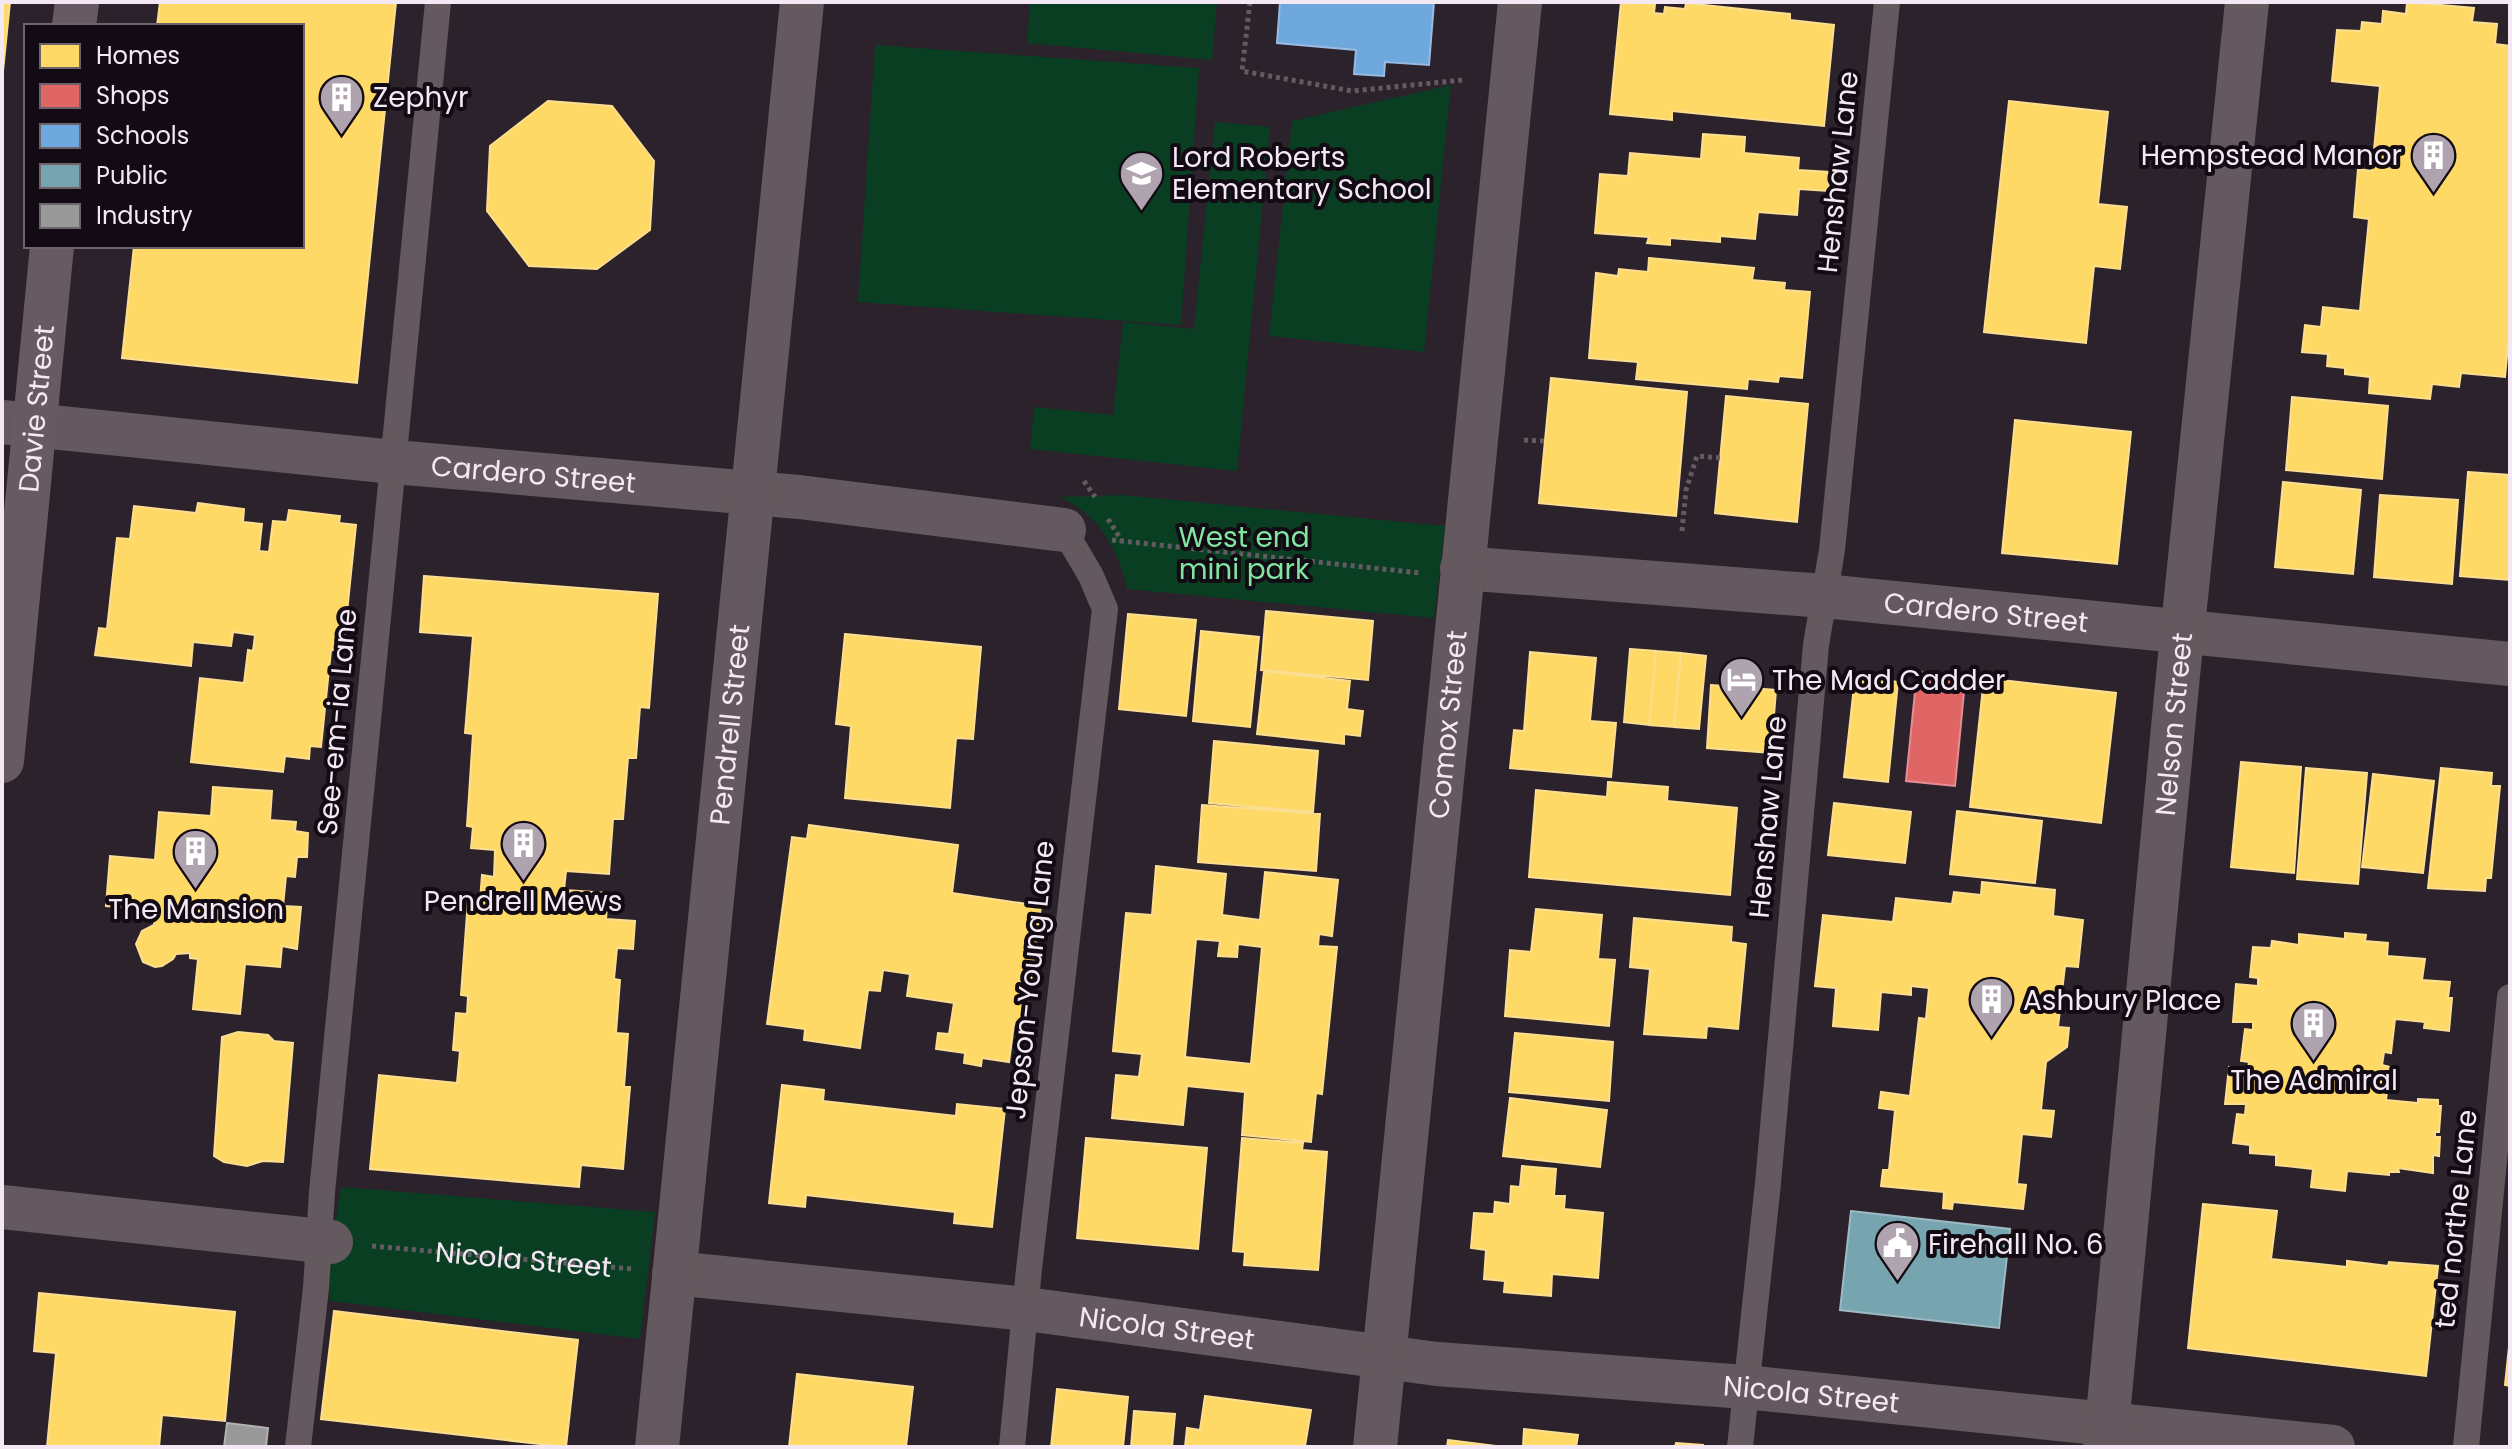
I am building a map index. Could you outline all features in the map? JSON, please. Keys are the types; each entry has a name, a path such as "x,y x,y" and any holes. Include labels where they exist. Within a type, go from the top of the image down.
{"main road":[{"path":"74,24 77,2"},
{"name":"Davie Street","path":"2,761 18,424 52,248"}],"street":[{"name":"Pendrell Street","path":"657,1447 802,2"},
{"name":"Comox Street","path":"1375,1447 1520,2"},
{"name":"Nelson Street","path":"2106,1435 2247,2"},
{"name":"Cardero Street","path":"18,424 394,462 753,493 1064,530"},
{"name":"Cardero Street","path":"1462,568 1824,596 2510,664"},
{"path":"2,1207 325,1241"},
{"name":"Nicola Street","path":"674,1273 1026,1309 1437,1364 1745,1387 2106,1435 2333,1447"}],"lane":[{"name":"See-em-ia Lane","path":"298,1447 325,1241 438,2"},
{"name":"Henshaw Lane","path":"1740,1447 1768,1183 1816,645 1832,550 1887,2"},
{"name":"Jepson-Young Lane","path":"1012,1447 1105,609 1091,576 1064,530"},
{"name":"ted northe Lane","path":"2466,1447 2510,997"}],"path":[{"path":"1250,2 1242,71 1352,91 1463,80"},
{"path":"1524,440 1545,441"},
{"path":"1682,531 1686,490 1697,456 1721,458"},
{"path":"1123,542 1417,573"},
{"name":"Nicola Street","path":"325,1241 674,1273"}],"green space":[{"path":"1030,2 1217,2 1212,60 1027,43"},
{"path":"875,45 1199,68 1181,325 858,302"},
{"path":"1451,85 1424,352 1269,336 1292,121"},
{"path":"1215,122 1270,127 1237,471 1030,449 1034,407 1113,415 1123,322 1194,329"},
{"name":"West end mini park","path":"1122,495 1445,526 1434,618 1127,589 1105,535 1085,513 1060,497"},
{"path":"341,1187 655,1212 640,1339 330,1301 328,1266"}],"building: Homes":[{"path":"2,2 10,2 2,81"},
{"name":"Zephyr","path":"160,2 396,2 357,383 122,358 134,248 304,248 304,24 157,24"},
{"path":"1621,2 1655,4 1654,13 1664,14 1665,7 1685,9 1686,3 1790,14 1790,20 1834,25 1824,126 1672,111 1672,120 1610,114"},
{"name":"Hempstead Manor","path":"2407,2 2474,8 2472,22 2497,24 2495,44 2510,46 2510,325 2505,377 2461,373 2459,387 2432,384 2430,399 2369,393 2370,377 2345,374 2345,368 2327,366 2328,354 2302,352 2305,325 2321,327 2323,307 2360,311 2369,219 2354,217 2358,169 2372,171 2380,86 2332,81 2337,30 2361,31 2362,22 2382,24 2383,11 2406,14"},
{"path":"548,101 612,106 654,161 650,230 597,269 529,266 487,211 490,146"},
{"path":"2009,101 2108,112 2098,204 2127,207 2120,269 2094,266 2086,343 1984,332"},
{"path":"1703,134 1745,137 1744,153 1799,158 1798,170 1830,172 1828,191 1799,189 1797,215 1758,212 1755,239 1720,236 1720,242 1670,238 1670,245 1647,243 1649,237 1595,233 1600,174 1628,176 1630,153 1701,159"},
{"path":"1649,258 1754,268 1752,280 1785,283 1784,290 1810,292 1802,378 1779,376 1778,382 1748,379 1747,389 1636,379 1638,362 1589,358 1596,273 1618,276 1619,269 1648,272"},
{"path":"1551,378 1687,392 1676,516 1539,503"},
{"path":"1726,396 1808,404 1797,522 1715,513"},
{"path":"2292,397 2388,406 2382,479 2286,470"},
{"path":"2015,420 2131,432 2117,564 2002,553"},
{"path":"2468,472 2510,475 2510,580 2460,576"},
{"path":"2283,482 2361,490 2353,574 2275,567"},
{"path":"2380,495 2458,500 2452,584 2374,577"},
{"path":"198,503 244,509 243,522 262,524 259,551 269,552 273,521 287,522 289,510 340,516 339,523 356,525 343,651 331,650 321,747 310,746 309,759 285,756 283,772 191,762 200,678 244,683 248,650 253,651 255,635 233,632 231,646 193,642 191,666 95,655 99,628 107,629 117,538 130,539 134,506 196,513"},
{"name":"Pendrell Mews","path":"424,576 658,594 649,708 640,707 636,758 628,758 623,819 613,819 609,874 566,871 564,890 608,893 606,919 635,921 633,949 617,948 614,979 620,980 616,1033 628,1034 624,1087 630,1087 623,1169 581,1165 579,1187 370,1169 379,1075 457,1083 460,1051 453,1050 456,1013 467,1014 468,996 461,995 468,900 480,901 482,875 494,877 495,850 471,848 473,827 467,826 473,734 465,733 473,636 420,632"},
{"path":"1266,611 1373,621 1368,680 1261,670"},
{"path":"1128,614 1196,620 1186,716 1119,709"},
{"path":"1201,631 1259,637 1250,727 1193,721"},
{"path":"845,634 981,647 973,739 956,738 950,808 845,798 851,726 836,724"},
{"path":"1630,649 1656,651 1649,725 1624,722"},
{"path":"1656,651 1681,653 1674,727 1649,725"},
{"path":"1530,652 1596,658 1590,721 1616,723 1611,777 1510,768 1514,730 1524,731"},
{"path":"1681,653 1706,656 1699,729 1674,727"},
{"path":"1264,671 1350,681 1347,709 1363,711 1360,736 1344,734 1344,744 1257,734"},
{"path":"1855,677 1898,682 1888,782 1844,777"},
{"path":"1984,678 2116,693 2101,823 1970,807"},
{"name":"The Mad Cadder","path":"1711,685 1776,690 1771,753 1707,748"},
{"path":"1214,741 1318,751 1313,812 1209,803"},
{"path":"2241,762 2301,767 2294,873 2231,867"},
{"path":"2306,768 2367,773 2358,884 2297,879"},
{"path":"2441,768 2492,773 2491,786 2500,786 2491,878 2486,878 2485,891 2428,888"},
{"path":"2373,774 2434,781 2423,873 2362,867"},
{"path":"1608,782 1668,787 1667,801 1737,808 1730,895 1529,877 1536,790 1607,797"},
{"name":"The Mansion","path":"213,787 272,791 270,820 296,822 295,831 308,833 307,857 297,857 295,877 286,876 283,906 301,907 297,949 282,946 280,967 245,964 240,1014 193,1009 198,959 190,958 190,953 176,954 162,966 155,967 143,962 136,944 142,931 154,925 156,910 106,906 110,856 155,860 159,812 211,816"},
{"path":"1834,803 1911,812 1905,863 1828,855"},
{"path":"1202,805 1320,814 1316,871 1198,862"},
{"path":"1957,811 2042,821 2035,883 1950,874"},
{"path":"809,825 958,845 952,893 1041,906 1025,1026 1014,1024 1009,1062 982,1058 981,1066 964,1063 965,1053 936,1049 938,1033 949,1034 954,1003 907,996 910,974 883,970 880,991 868,990 860,1048 804,1040 805,1029 767,1024 792,837 807,839"},
{"path":"1156,866 1226,874 1222,915 1260,920 1265,872 1338,880 1332,936 1319,934 1318,946 1337,947 1322,1094 1316,1093 1311,1142 1242,1135 1245,1092 1187,1086 1183,1125 1112,1118 1116,1075 1139,1077 1142,1054 1113,1051 1126,913 1152,915","holes":["1196,939 1220,941 1218,956 1237,957 1238,944 1262,947 1251,1064 1185,1057"]},
{"name":"Ashbury Place","path":"1982,882 2055,890 2053,916 2083,920 2078,967 2065,966 2058,1027 2069,1028 2067,1047 2046,1062 2041,1110 2054,1111 2051,1137 2022,1134 2017,1184 2026,1185 2023,1209 1953,1202 1952,1209 1943,1208 1944,1192 1881,1186 1883,1170 1889,1170 1895,1110 1879,1108 1881,1092 1910,1096 1919,1018 1926,1019 1929,988 1911,986 1911,995 1881,992 1878,1030 1833,1026 1836,988 1815,986 1823,915 1893,922 1896,898 1952,904 1954,892 1981,895"},
{"path":"1536,909 1602,915 1598,959 1615,960 1609,1026 1505,1016 1510,950 1531,952"},
{"path":"1634,918 1732,927 1731,942 1746,944 1738,1029 1707,1026 1706,1038 1644,1034 1650,969 1630,967"},
{"name":"The Admiral","path":"2345,933 2366,935 2365,941 2388,943 2387,956 2425,959 2422,980 2450,982 2448,998 2452,998 2449,1031 2424,1028 2425,1022 2395,1019 2391,1053 2384,1052 2382,1065 2390,1067 2386,1100 2418,1103 2418,1099 2438,1100 2438,1106 2441,1106 2439,1132 2435,1132 2435,1137 2440,1137 2439,1156 2433,1155 2433,1173 2398,1168 2399,1172 2389,1172 2389,1175 2347,1171 2345,1191 2311,1187 2313,1169 2276,1165 2276,1155 2250,1153 2250,1145 2233,1143 2237,1114 2245,1115 2246,1104 2225,1104 2229,1067 2248,1070 2249,1062 2241,1061 2245,1029 2253,1030 2253,1022 2233,1022 2236,984 2258,986 2258,978 2250,977 2253,947 2271,948 2272,941 2299,945 2299,934 2345,939"},
{"path":"238,1032 268,1035 274,1041 293,1043 283,1162 263,1161 247,1166 224,1162 214,1156 222,1037"},
{"path":"1515,1033 1613,1042 1609,1101 1509,1092"},
{"path":"782,1085 824,1090 823,1101 956,1116 957,1104 1005,1109 992,1227 954,1223 955,1212 806,1195 805,1207 769,1203"},
{"path":"1510,1098 1607,1110 1600,1167 1503,1156"},
{"path":"1086,1138 1207,1148 1198,1249 1077,1238"},
{"path":"1242,1138 1303,1143 1302,1150 1327,1152 1318,1270 1244,1265 1245,1252 1233,1251"},
{"path":"1522,1166 1556,1169 1554,1196 1565,1196 1564,1209 1603,1213 1598,1278 1552,1274 1551,1296 1504,1292 1505,1281 1484,1279 1486,1250 1471,1248 1474,1213 1494,1214 1495,1202 1510,1204 1511,1186 1520,1187"},
{"path":"2203,1204 2277,1211 2271,1259 2347,1267 2347,1261 2388,1266 2389,1262 2438,1266 2426,1376 2188,1348"},
{"path":"39,1293 235,1312 225,1421 162,1415 159,1447 47,1447 56,1353 34,1351"},
{"path":"334,1311 578,1340 566,1447 321,1419"},
{"path":"2510,1337 2510,1386 2505,1385"},
{"path":"797,1374 913,1387 906,1447 789,1447"},
{"path":"1057,1389 1128,1397 1123,1447 1051,1447"},
{"path":"1205,1396 1311,1410 1305,1446 1313,1447 1185,1447 1187,1428 1200,1430"},
{"path":"1134,1411 1175,1414 1172,1447 1131,1447"},
{"path":"1524,1429 1578,1435 1576,1447 1523,1447"},
{"path":"1448,1440 1504,1447 1447,1447"},
{"path":"1676,1443 1703,1445 1703,1447 1675,1447"}],"building: Shops":[{"path":"1917,672 1956,676 1954,691 1964,692 1955,786 1906,781"}],"building: Schools":[{"path":"1280,2 1434,2 1429,65 1385,62 1384,76 1354,74 1356,50 1277,43"}],"building: Public":[{"path":"1851,1211 2010,1229 1999,1328 1840,1310"}],"building: Industry":[{"path":"227,1423 268,1428 266,1447 224,1447"}],"place":[{"name":"Zephyr","path":"342,136"},
{"name":"Hempstead Manor","path":"2433,194"},
{"name":"Lord Roberts Elementary School","path":"1141,212"},
{"name":"The Mad Cadder","path":"1741,719"},
{"name":"Pendrell Mews","path":"523,883"},
{"name":"The Mansion","path":"196,891"},
{"name":"Ashbury Place","path":"1992,1039"},
{"name":"The Admiral","path":"2314,1062"},
{"name":"Firehall No. 6","path":"1897,1283"}]}
